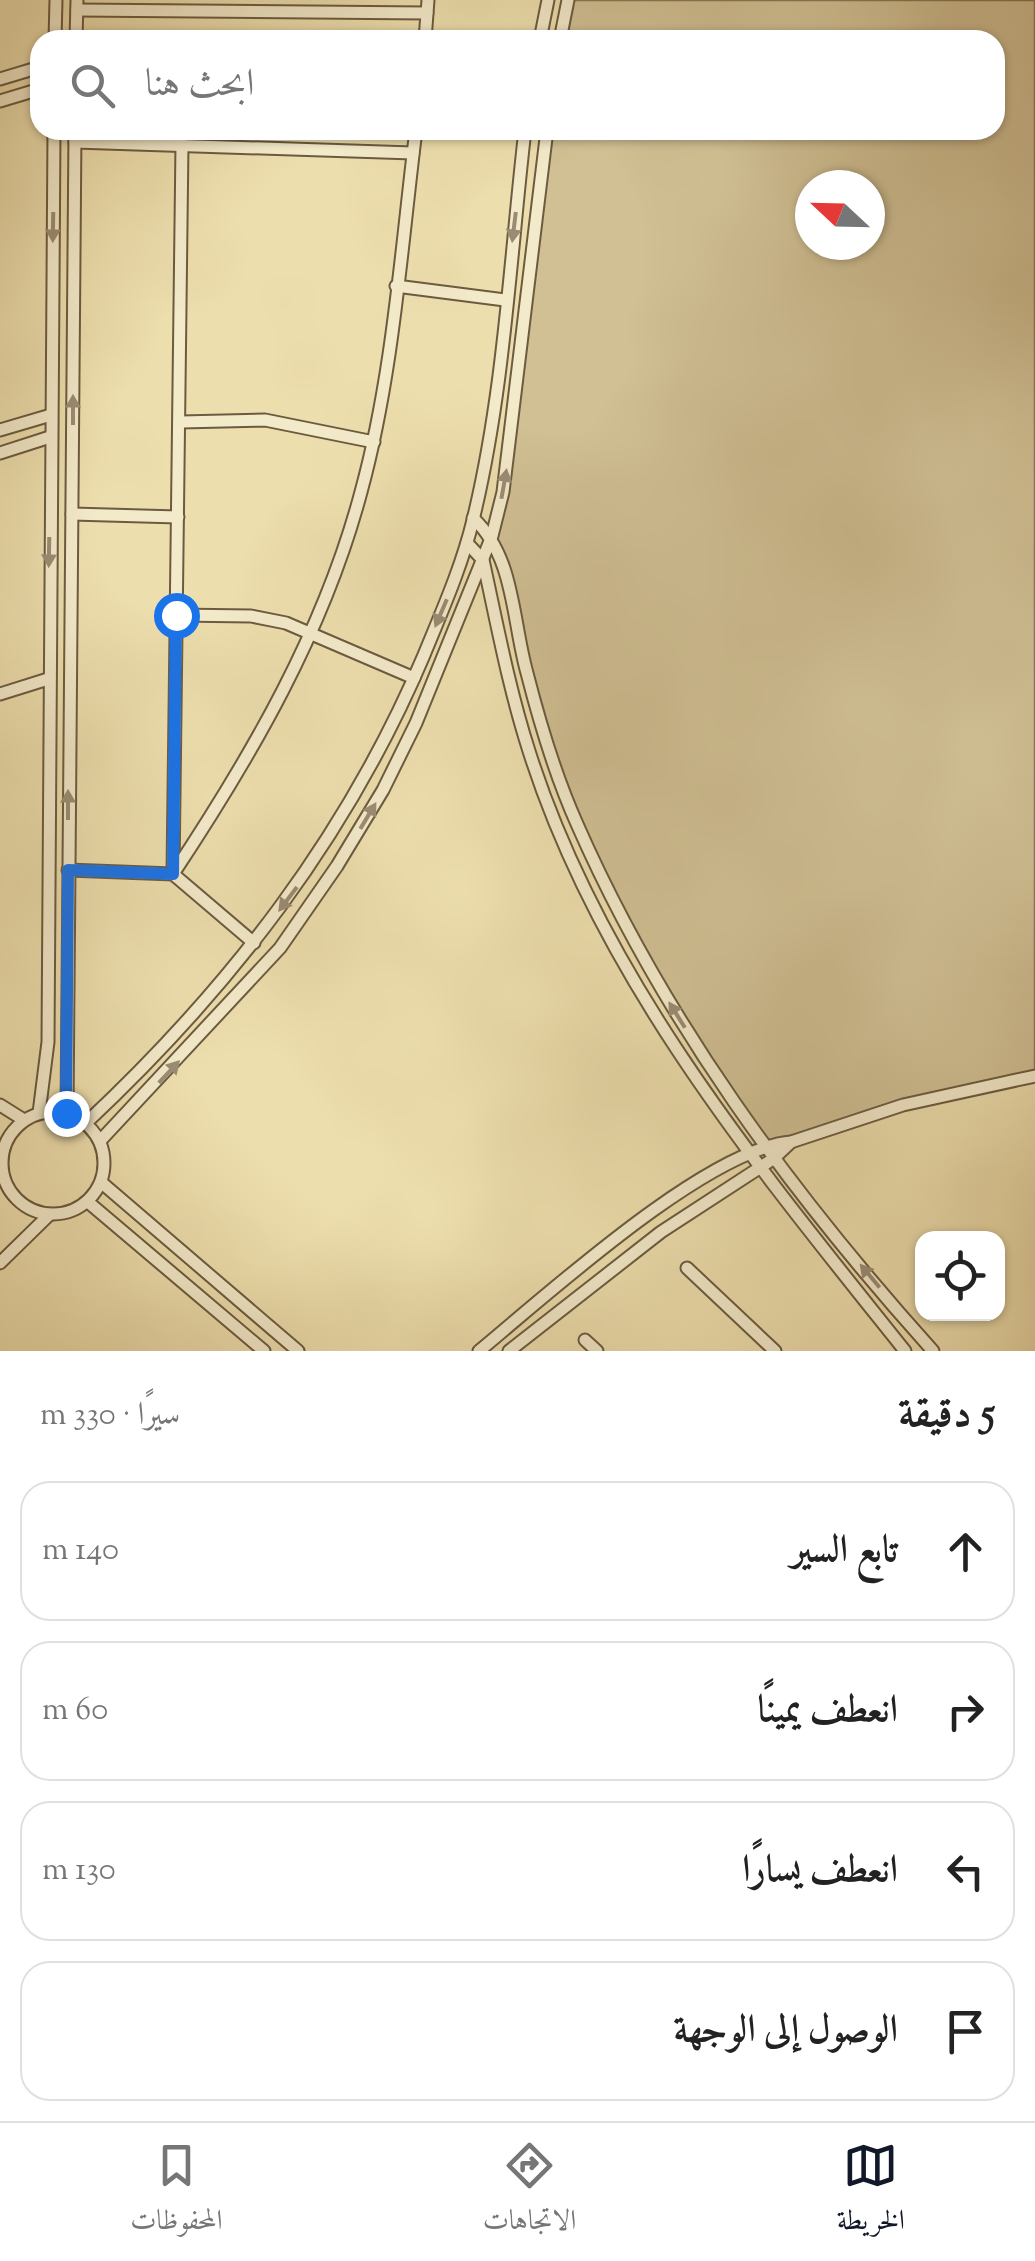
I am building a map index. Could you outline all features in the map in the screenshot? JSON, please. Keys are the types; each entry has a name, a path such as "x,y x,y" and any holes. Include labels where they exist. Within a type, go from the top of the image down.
{"street":[{"path":"55,30 56,0"},
{"path":"542,30 548,0"},
{"path":"562,30 568,0"},
{"path":"76,30 77,5 427,7"},
{"path":"0,79 30,70"},
{"path":"0,102 30,93"},
{"path":"39,1113 48,1042 54,140"},
{"path":"66,1113 75,140"},
{"path":"128,140 413,153"},
{"path":"173,874 261,736 310,632 344,547 374,442 415,140"},
{"path":"86,1123 186,1024 254,943 353,801 414,678 467,543 473,518 524,140"},
{"path":"100,1141 269,961 337,866 384,790 416,723 492,536 511,439 545,140"},
{"path":"173,874 182,144"},
{"path":"396,286 505,300"},
{"path":"0,430 51,416"},
{"path":"181,422 265,420 374,442"},
{"path":"0,453 50,437"},
{"path":"72,514 178,516"},
{"path":"473,518 492,536 506,573 548,747 578,826 660,987 773,1159 927,1349"},
{"path":"467,543 483,560 529,752 561,834 642,991 758,1168 905,1351"},
{"path":"176,615 266,618 310,632 414,678"},
{"path":"0,694 48,680"},
{"path":"68,870 173,874 254,943"},
{"path":"479,1351 647,1216 764,1144 791,1142 902,1105 1035,1076"},
{"path":"0,1105 24,1120"},
{"path":"0,1263 49,1215 88,1202 102,1183 104,1156 100,1141 86,1123 66,1113 39,1113 6,1129 1,1162 12,1196 26,1207 49,1215"},
{"path":"508,1351 661,1232 773,1159 791,1142"},
{"path":"102,1183 298,1351"},
{"path":"88,1202 264,1351"},
{"path":"687,1268 776,1351"},
{"path":"585,1340 597,1351"}],"shaded area":[{"path":"569,0 1035,0 1035,1077 763,1144 660,987 561,787 492,536 546,140 1005,140 1005,30 563,30"}],"route":[{"path":"66,1113 68,870 173,874 176,615"}]}
